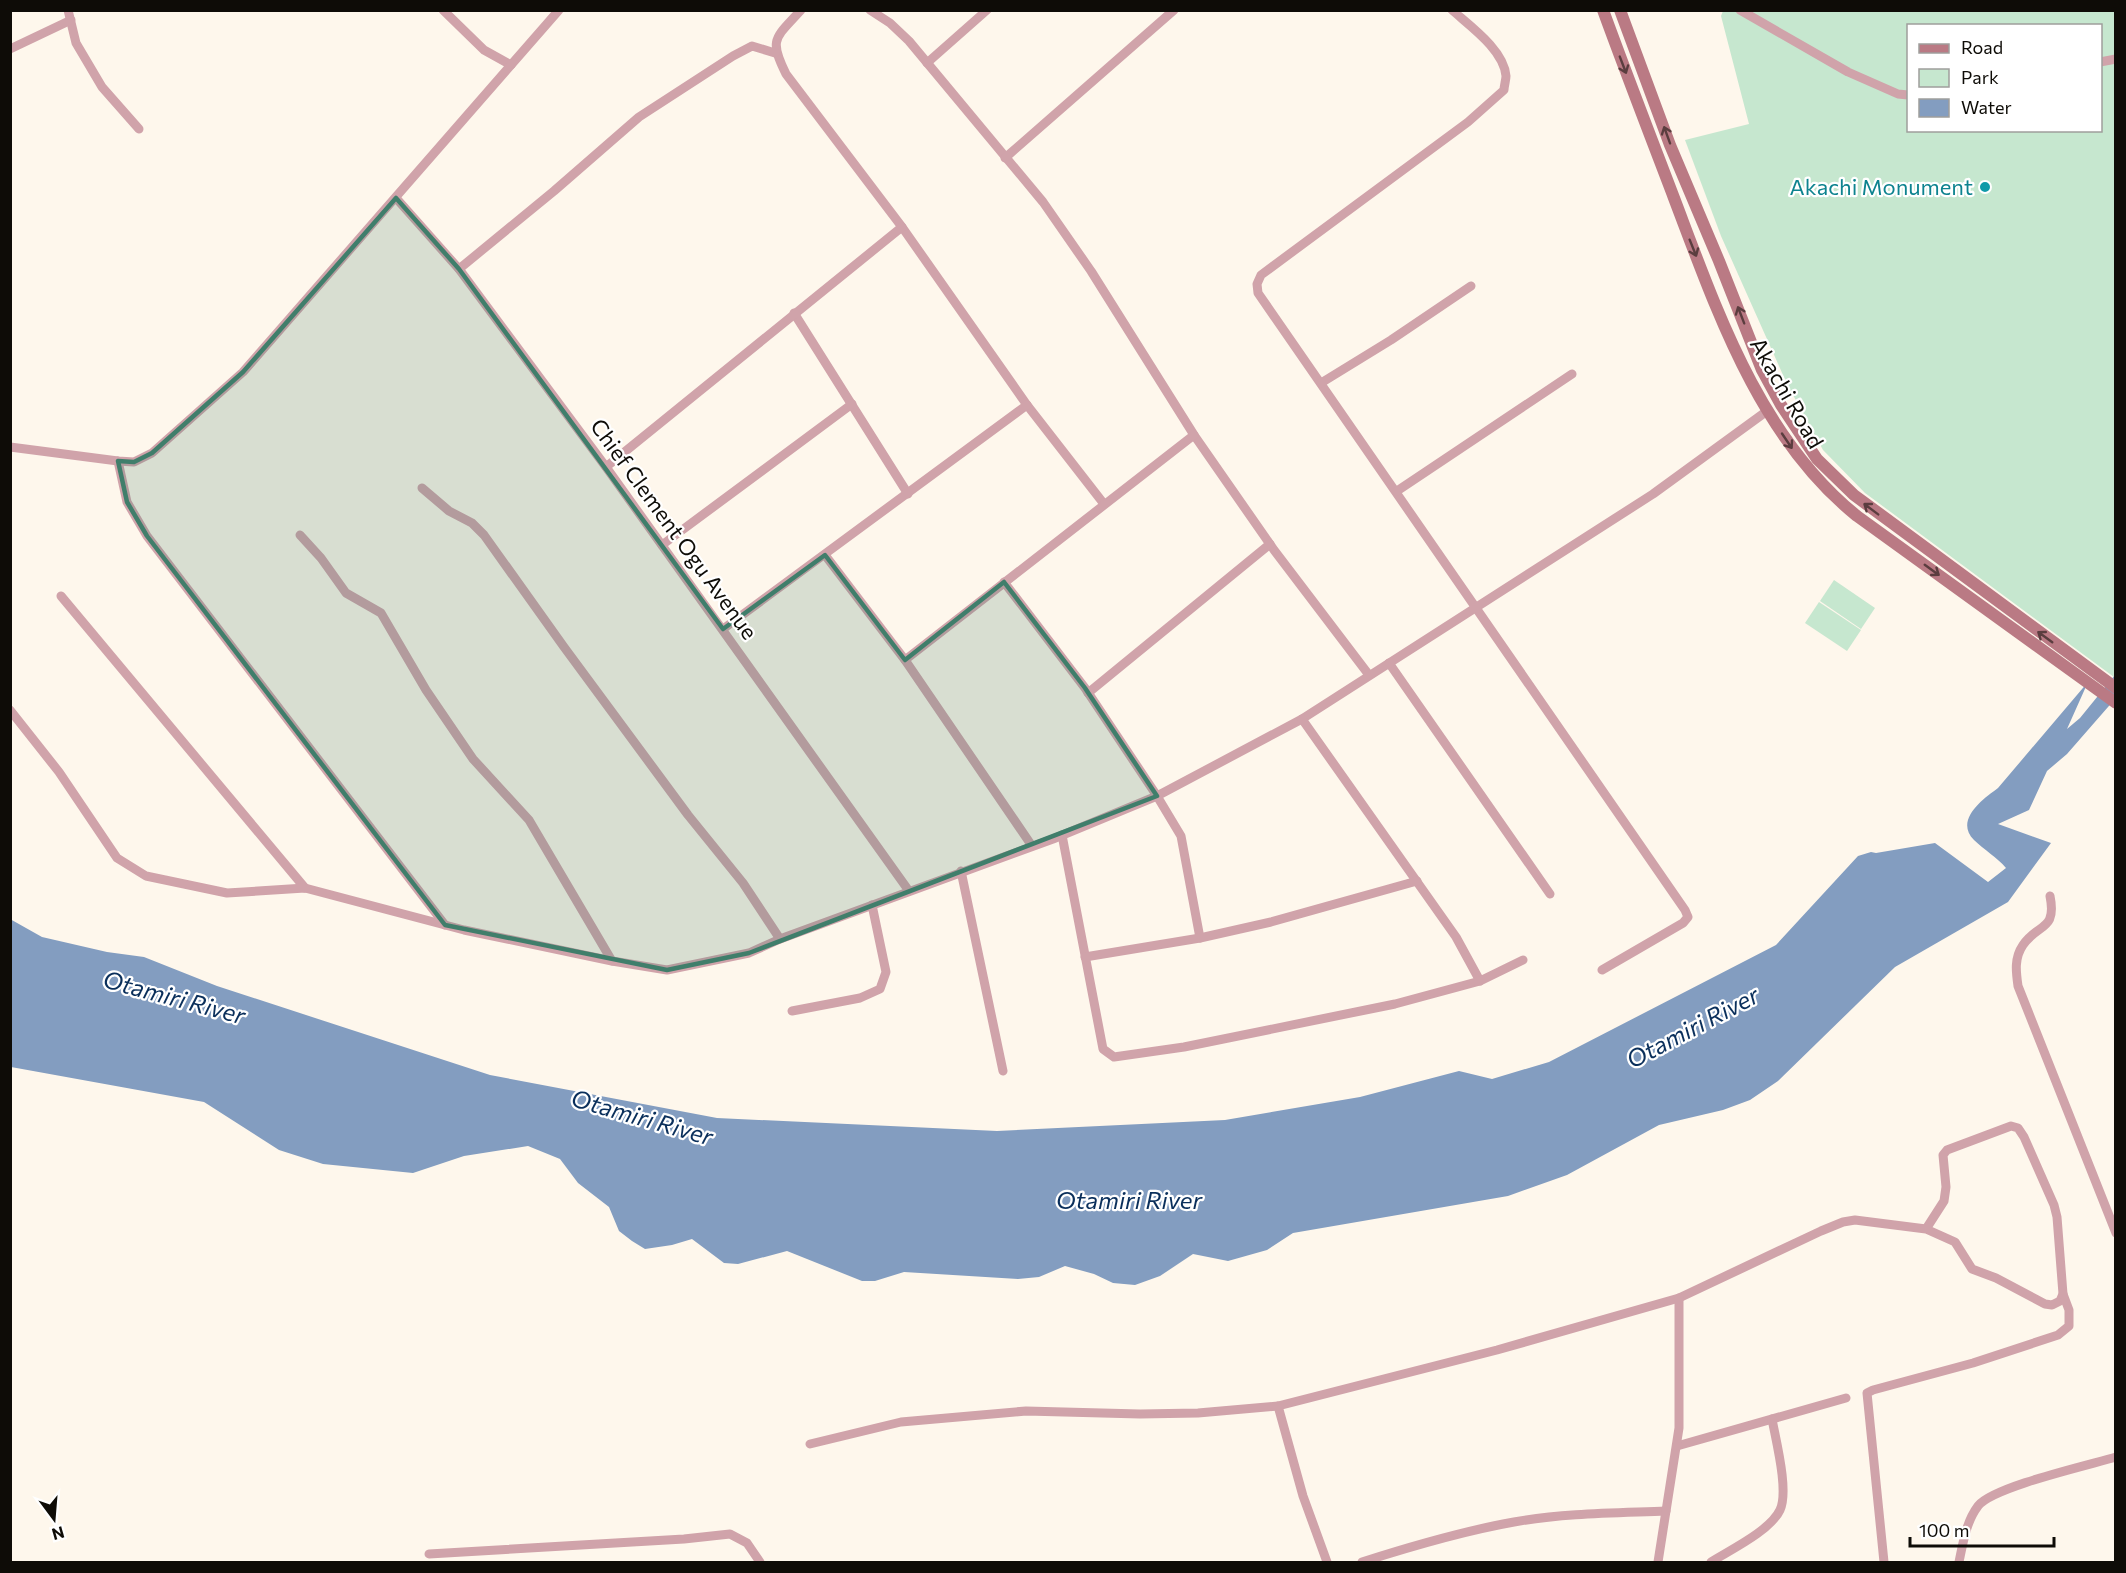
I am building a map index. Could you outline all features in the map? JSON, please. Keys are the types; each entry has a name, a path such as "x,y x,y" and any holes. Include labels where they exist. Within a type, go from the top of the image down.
{"main road":[{"name":"Akachi Road","path":"1603,10 1686,231 1728,333 1767,411 1800,460 1834,498 1857,516 2090,676 2115,688"},
{"name":"Akachi Road","path":"1620,10 1670,145 1762,370 1781,405 1817,459 1854,495 2090,676 2115,703"}],"street":[{"path":"443,10 484,50 511,65"},
{"path":"10,447 134,462 152,453 243,372 559,10"},
{"path":"801,10 777,37 776,53 786,74 902,227 1027,405 1104,504"},
{"path":"870,10 890,23 909,41 1043,202 1090,271 1194,435 1270,544 1370,675"},
{"path":"927,63 987,10"},
{"path":"1005,158 1174,10"},
{"path":"1452,10 1482,36 1499,57 1506,75 1504,90 1468,122 1262,275 1257,284 1258,293 1686,910 1688,917 1683,922 1602,970"},
{"path":"1740,10 1848,72 1898,94 1907,94"},
{"path":"10,49 70,15 76,43 102,87 139,129"},
{"path":"459,269 639,117 752,46 776,53"},
{"name":"Chief Clement Ogu Avenue","path":"396,198 459,269 606,467 909,891"},
{"path":"606,467 902,227"},
{"path":"1321,383 1391,340 1471,286"},
{"path":"794,313 908,494"},
{"path":"1397,491 1572,374"},
{"path":"662,545 852,404"},
{"path":"723,629 1027,405"},
{"path":"10,710 59,772 117,858 146,876 227,893 305,888 445,925 612,962 667,970 750,953 780,939 1062,835 1157,796 1302,719 1653,494 1767,411"},
{"path":"905,660 1194,435"},
{"path":"118,461 127,502 147,536 445,925"},
{"path":"422,488 449,511 472,523 484,534 688,815 742,883 780,939"},
{"path":"300,535 321,558 345,593 381,613 426,690 473,759 529,820 612,962"},
{"path":"1088,693 1270,544"},
{"path":"825,555 905,660 1032,846"},
{"path":"1004,582 1088,693 1181,836 1200,938"},
{"path":"61,596 305,888"},
{"path":"1389,663 1550,894"},
{"path":"1302,719 1456,937 1480,981"},
{"path":"1062,835 1103,1049 1114,1057 1184,1047 1395,1004 1480,981 1523,960"},
{"path":"961,871 1004,1071"},
{"path":"1085,957 1200,938 1271,922 1417,881"},
{"path":"2050,896 2052,909 2050,920 2022,945 2015,965 2018,986 2115,1233"},
{"path":"792,1011 860,998 880,989 886,972 872,905"},
{"path":"1884,1563 1868,1393 2012,1352 2058,1335 2069,1326 2070,1319 2063,1294 2054,1205 2018,1128 2011,1126 1947,1150 1943,1155 1946,1187 1944,1202 1926,1229"},
{"path":"810,1444 901,1422 1026,1412 1198,1413 1278,1406 1497,1350 1679,1298 1843,1222 1855,1220 1926,1229 1955,1242 1972,1269 1996,1278 2045,1304 2052,1305 2060,1301 2063,1294"},
{"path":"1658,1563 1679,1428 1679,1298"},
{"path":"1677,1446 1846,1398"},
{"path":"1278,1406 1303,1496 1327,1563"},
{"path":"1711,1563 1759,1532 1780,1510 1784,1494 1772,1419"},
{"path":"1959,1563 1968,1522 1983,1499 2048,1476 2115,1458"},
{"path":"1362,1563 1472,1531 1515,1522 1601,1513 1666,1511"},
{"path":"429,1554 684,1539 730,1534 747,1543 760,1563"}],"highlighted area":[{"path":"396,198 459,269 723,629 825,555 905,660 1004,582 1085,688 1157,796 749,953 667,970 445,925 147,536 127,502 118,461 134,462 152,453 243,372"}],"green space":[{"path":"1723,11 2115,11 2114,677 1865,493 1823,450 1787,384 1721,236 1685,140 1749,124 1721,16"},
{"path":"1834,580 1875,608 1861,629 1820,601"},
{"path":"1819,602 1861,630 1847,651 1805,623"}],"water":[{"name":"Otamiri River","path":"2115,675 2115,699 2067,754 2047,771 2029,810 1998,824 2051,843 2008,902 1895,967 1778,1081 1750,1100 1723,1110 1659,1125 1567,1175 1508,1196 1293,1233 1267,1250 1228,1261 1193,1254 1160,1276 1135,1285 1113,1283 1094,1274 1065,1266 1039,1277 1018,1279 904,1272 875,1281 862,1281 787,1251 738,1264 724,1263 692,1239 645,1249 619,1231 609,1207 578,1183 560,1159 528,1146 464,1156 413,1173 323,1164 279,1150 204,1102 11,1067 10,919 42,937 107,952 144,957 217,986 490,1075 717,1118 997,1131 1225,1120 1360,1097 1459,1071 1492,1079 1549,1062 1776,945 1858,856 1935,843 1988,882 2006,868 1974,840 1969,832 1967,825 1973,811 1998,788 2088,682 2067,729 2080,718"}],"place":[{"name":"Akachi Monument","path":"1985,187"}]}
